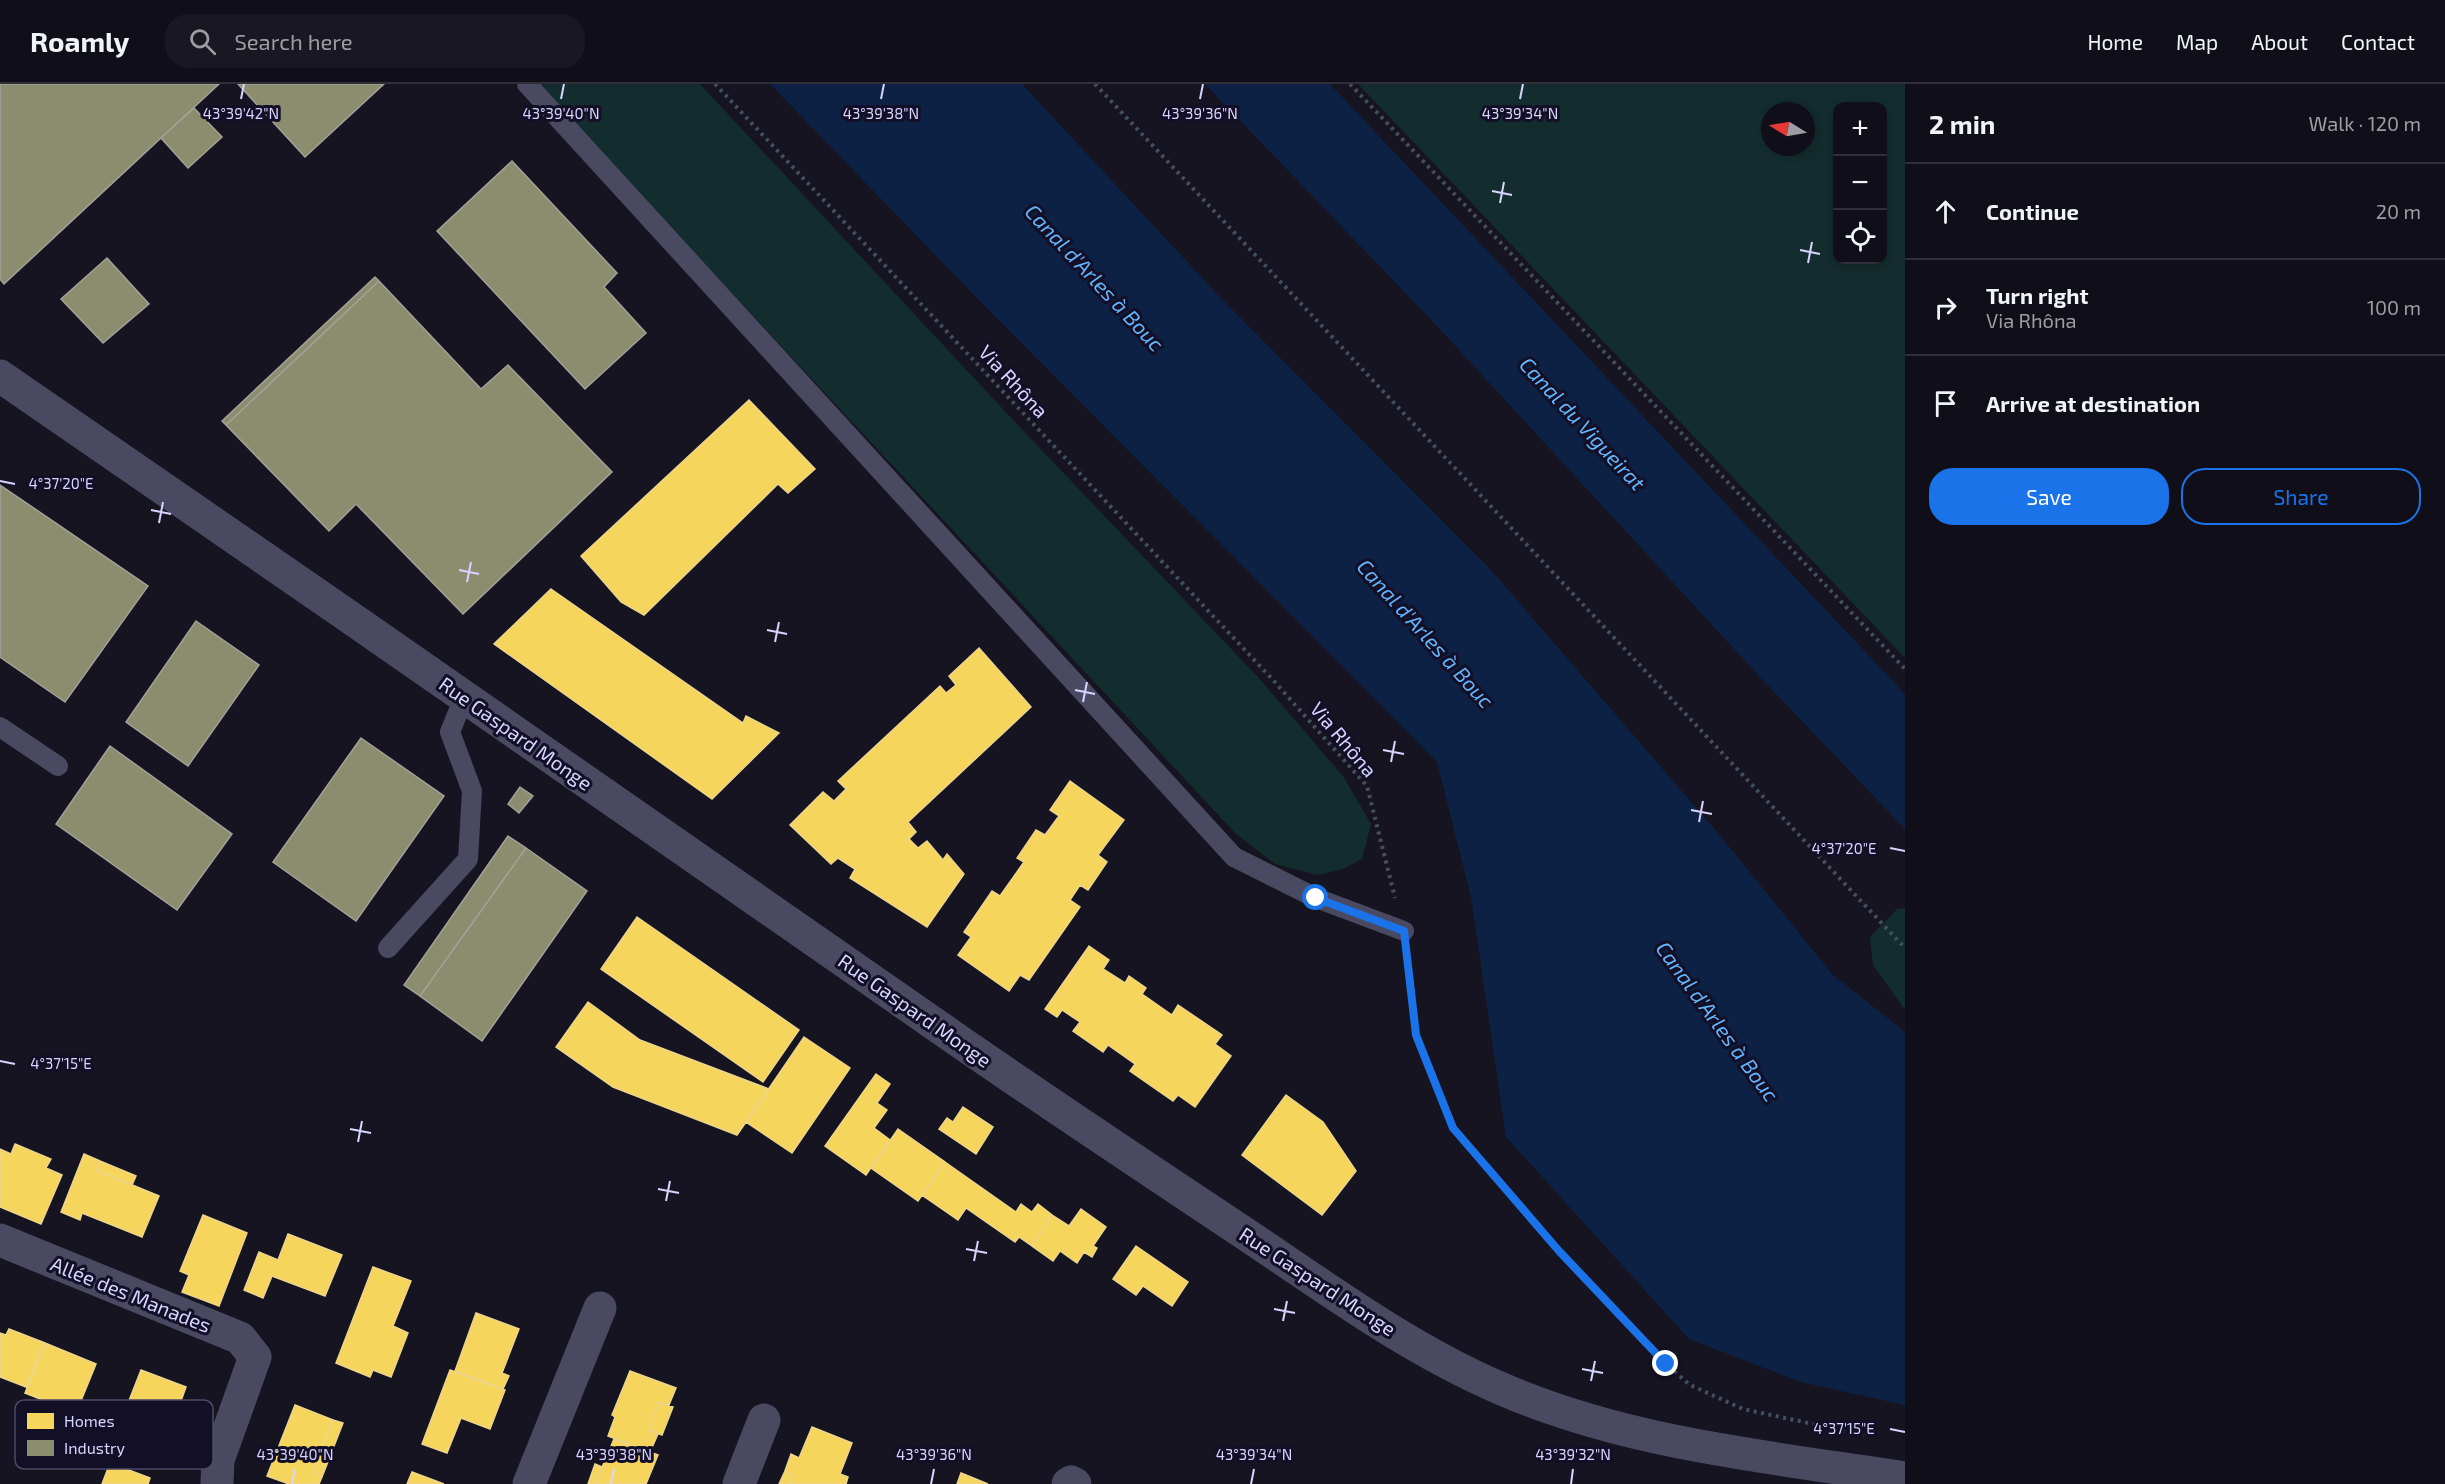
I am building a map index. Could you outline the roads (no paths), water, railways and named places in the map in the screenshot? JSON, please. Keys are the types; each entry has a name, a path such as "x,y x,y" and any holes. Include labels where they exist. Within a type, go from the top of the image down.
{"street":[{"name":"Rue Gaspard Monge","path":"0,376 465,695 569,771 1011,1077 1443,1363 1548,1408 1601,1424 1714,1449 1905,1478"},
{"name":"Allée des Manades","path":"0,1240 240,1338 255,1357 218,1460 217,1484"},
{"path":"529,1484 600,1308"},
{"path":"739,1484 764,1420"},
{"path":"1068,1484 1071,1482 1075,1484"}],"lane":[{"path":"527,84 1234,857 1316,898 1404,931"},
{"path":"388,948 468,859 472,791 450,732 465,695"},
{"path":"0,727 58,766"}],"water":[{"name":"Canal d'Arles à Bouc","path":"770,84 1022,84 1218,295 1491,570 1718,833 1833,975 1905,1032 1905,1405 1801,1382 1689,1339 1506,1137 1471,897 1437,762 972,293"},
{"name":"Canal du Vigueirat","path":"1205,84 1330,84 1905,694 1905,829 1758,675 1436,325"}]}
